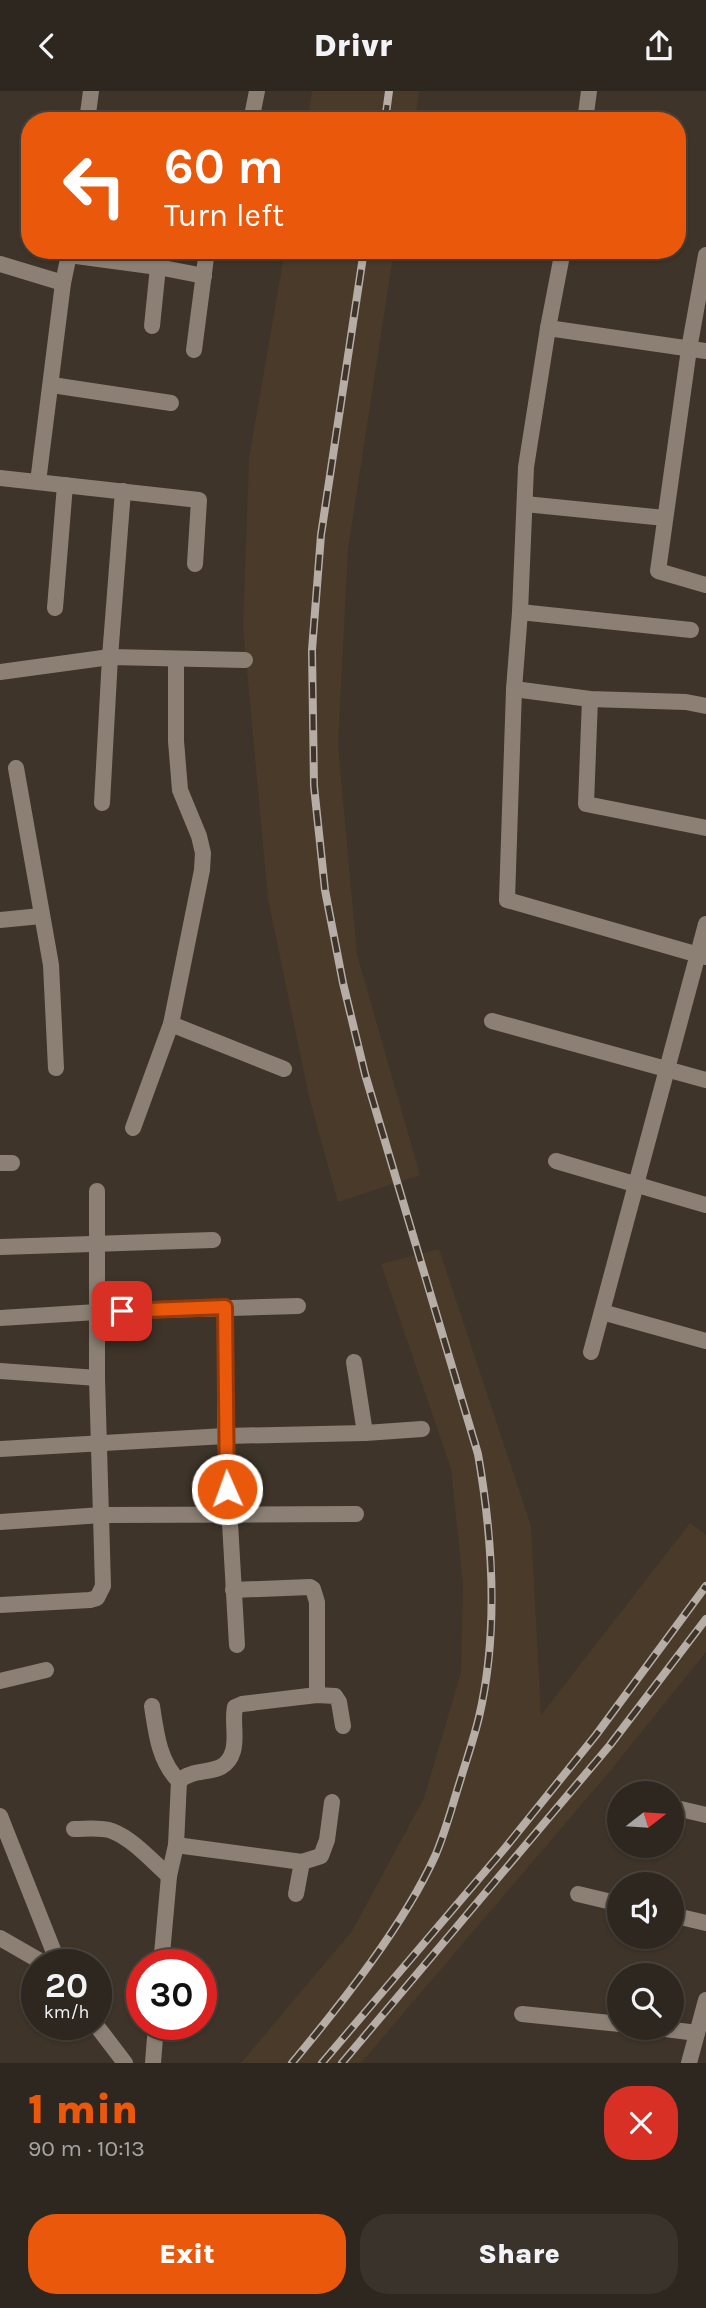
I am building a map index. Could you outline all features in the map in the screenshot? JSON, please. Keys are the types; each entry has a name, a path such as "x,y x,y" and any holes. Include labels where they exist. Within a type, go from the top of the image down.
{"street":[{"path":"88,112 91,91"},
{"path":"253,112 257,91"},
{"path":"586,112 589,91"},
{"path":"706,255 689,349 658,571 706,585"},
{"path":"38,482 68,259"},
{"path":"107,259 204,276"},
{"path":"194,350 206,259"},
{"path":"561,259 526,467 514,689 507,900 702,956"},
{"path":"0,264 63,283"},
{"path":"152,326 158,267"},
{"path":"548,328 706,351"},
{"path":"52,386 171,403"},
{"path":"0,478 199,500 195,564"},
{"path":"55,608 65,485"},
{"path":"102,803 123,491"},
{"path":"525,504 665,518"},
{"path":"520,612 691,630"},
{"path":"0,672 110,657 245,660"},
{"path":"133,1128 170,1024 202,870 199,836 180,790 176,741 176,660"},
{"path":"514,689 590,699 686,702 706,706"},
{"path":"590,699 586,804 706,828"},
{"path":"16,768 51,965 56,1068"},
{"path":"0,920 41,916"},
{"path":"591,1352 702,956 706,924"},
{"path":"492,1021 706,1080"},
{"path":"170,1024 284,1069"},
{"path":"556,1161 706,1205"},
{"path":"0,1605 90,1600 97,1598 103,1586 97,1378 97,1191"},
{"path":"0,1247 213,1240"},
{"path":"0,1318 298,1306"},
{"path":"225,1307 225,1436 237,1645"},
{"path":"602,1312 706,1341"},
{"path":"354,1362 365,1433"},
{"path":"0,1371 97,1378"},
{"path":"0,1448 422,1429"},
{"path":"0,1522 102,1515 356,1514"},
{"path":"233,1590 313,1589 317,1602 317,1695"},
{"path":"0,1681 46,1670"},
{"path":"179,1781 193,1772 219,1770 230,1760 234,1748 235,1707 242,1704 317,1695 335,1696 343,1726"},
{"path":"152,1706 157,1738 165,1761 179,1781 176,1845 169,1876 162,1949"},
{"path":"176,1845 302,1861 321,1856 327,1840 332,1802"},
{"path":"684,1810 706,1815"},
{"path":"0,1816 53,1949"},
{"path":"74,1829 98,1828 112,1831 124,1837 169,1876"},
{"path":"296,1893 302,1861"},
{"path":"578,1894 607,1901"},
{"path":"684,1918 706,1923"},
{"path":"0,1938 21,1950"},
{"path":"690,2063 706,2000"},
{"path":"522,2014 607,2023"},
{"path":"684,2031 697,2033"},
{"path":"107,2040 125,2063"},
{"path":"153,2063 155,2040"}],"shaded area":[{"path":"312,91 419,91 416,112 308,112"},
{"path":"283,259 393,259 348,549 338,745 357,954 420,1175 338,1202 309,1097 268,899 243,627 249,458"},
{"path":"439,1249 531,1526 541,1715 690,1523 706,1535 706,1652 611,1770 361,2063 241,2063 352,1931 424,1798 461,1672 463,1584 451,1469 381,1264"}],"railway":[{"path":"386,112 389,91"},
{"path":"292,2063 390,1936 436,1854 479,1717 491,1619 490,1552 478,1454 365,1074 343,983 325,890 314,786 312,650 321,535 363,259"},
{"path":"322,2063 505,1848 596,1735 706,1586"},
{"path":"342,2063 610,1745 706,1619"}],"route":[{"path":"122,1311 225,1307 227,1489"}]}
